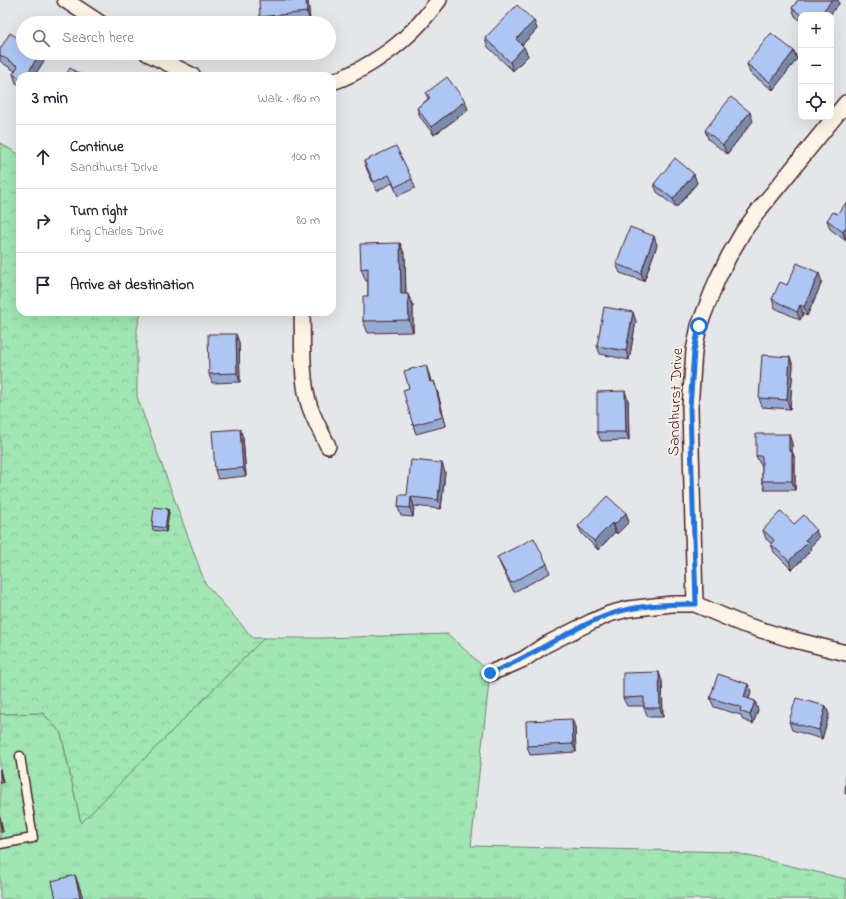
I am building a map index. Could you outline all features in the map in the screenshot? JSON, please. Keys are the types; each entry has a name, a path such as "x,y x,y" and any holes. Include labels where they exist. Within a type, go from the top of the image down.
{"street":[{"path":"65,0 89,16"},
{"path":"336,81 343,79 378,58 407,36 422,21 438,0"},
{"path":"161,60 186,72"},
{"name":"Sandhurst Drive","path":"696,604 690,408 694,351 699,326 716,280 743,232 759,210 846,103"},
{"path":"302,316 305,378 308,401 328,446"},
{"path":"490,673 524,659 551,642 609,614 628,609 672,604 696,604 742,624 846,653"}],"lane":[{"path":"0,844 33,838 20,756"}],"green space":[{"path":"0,143 16,153 16,316 140,316 137,329 137,397 205,583 253,638 264,638 81,823 61,733 43,713 0,714"},
{"path":"448,634 490,673 471,846 732,852 846,879 846,899 0,899 0,714 43,713 61,733 81,822 264,638 321,638"}],"building":[{"path":"259,0 306,0 307,12 260,16"},
{"path":"798,0 832,0 822,12 798,13 792,8"},
{"path":"517,5 534,21 516,39 524,47 510,62 485,38"},
{"path":"10,33 16,37 16,60 36,60 28,72 16,72 16,76 13,74 18,66 0,55 0,49"},
{"path":"771,33 794,51 770,82 747,64"},
{"path":"70,68 76,72 68,72"},
{"path":"447,77 465,101 431,127 417,108 430,98 426,93"},
{"path":"731,97 750,112 723,145 705,130"},
{"path":"396,146 412,179 395,187 389,175 374,182 364,161"},
{"path":"675,158 694,174 673,199 654,184"},
{"path":"846,203 846,227 843,232 827,220 833,212 837,214"},
{"path":"630,227 654,236 641,273 616,264"},
{"path":"400,243 401,294 408,294 409,320 363,321 363,296 368,296 368,268 361,269 360,244"},
{"path":"797,263 819,273 804,307 800,305 797,312 772,299 780,282 787,285"},
{"path":"604,307 633,312 626,351 597,346"},
{"path":"208,334 236,334 237,373 209,374"},
{"path":"762,355 790,357 787,400 759,398"},
{"path":"426,365 430,382 434,381 443,417 413,425 403,390 409,388 404,371"},
{"path":"625,391 626,432 597,432 597,392"},
{"path":"240,429 243,468 215,470 212,431"},
{"path":"756,434 789,434 789,451 792,451 792,481 762,481 762,456 756,456"},
{"path":"411,460 442,463 438,500 411,497 410,508 398,507 399,495 407,495"},
{"path":"607,496 626,513 614,525 612,523 594,541 578,526"},
{"path":"154,507 168,509 165,528 152,526"},
{"path":"781,511 794,524 804,515 816,530 805,540 808,542 789,561 771,544 774,540 763,530"},
{"path":"534,538 547,564 511,583 497,557"},
{"path":"659,672 660,708 644,708 644,697 623,698 623,673"},
{"path":"718,674 748,684 744,697 755,701 750,715 740,711 741,707 710,698"},
{"path":"796,698 826,706 819,730 789,722"},
{"path":"572,719 573,744 527,746 526,721"},
{"path":"75,875 80,897 71,899 56,899 52,881"}],"route":[{"path":"490,673 524,659 545,646 609,614 628,609 672,604 696,604 690,408 694,351 699,326"}]}
